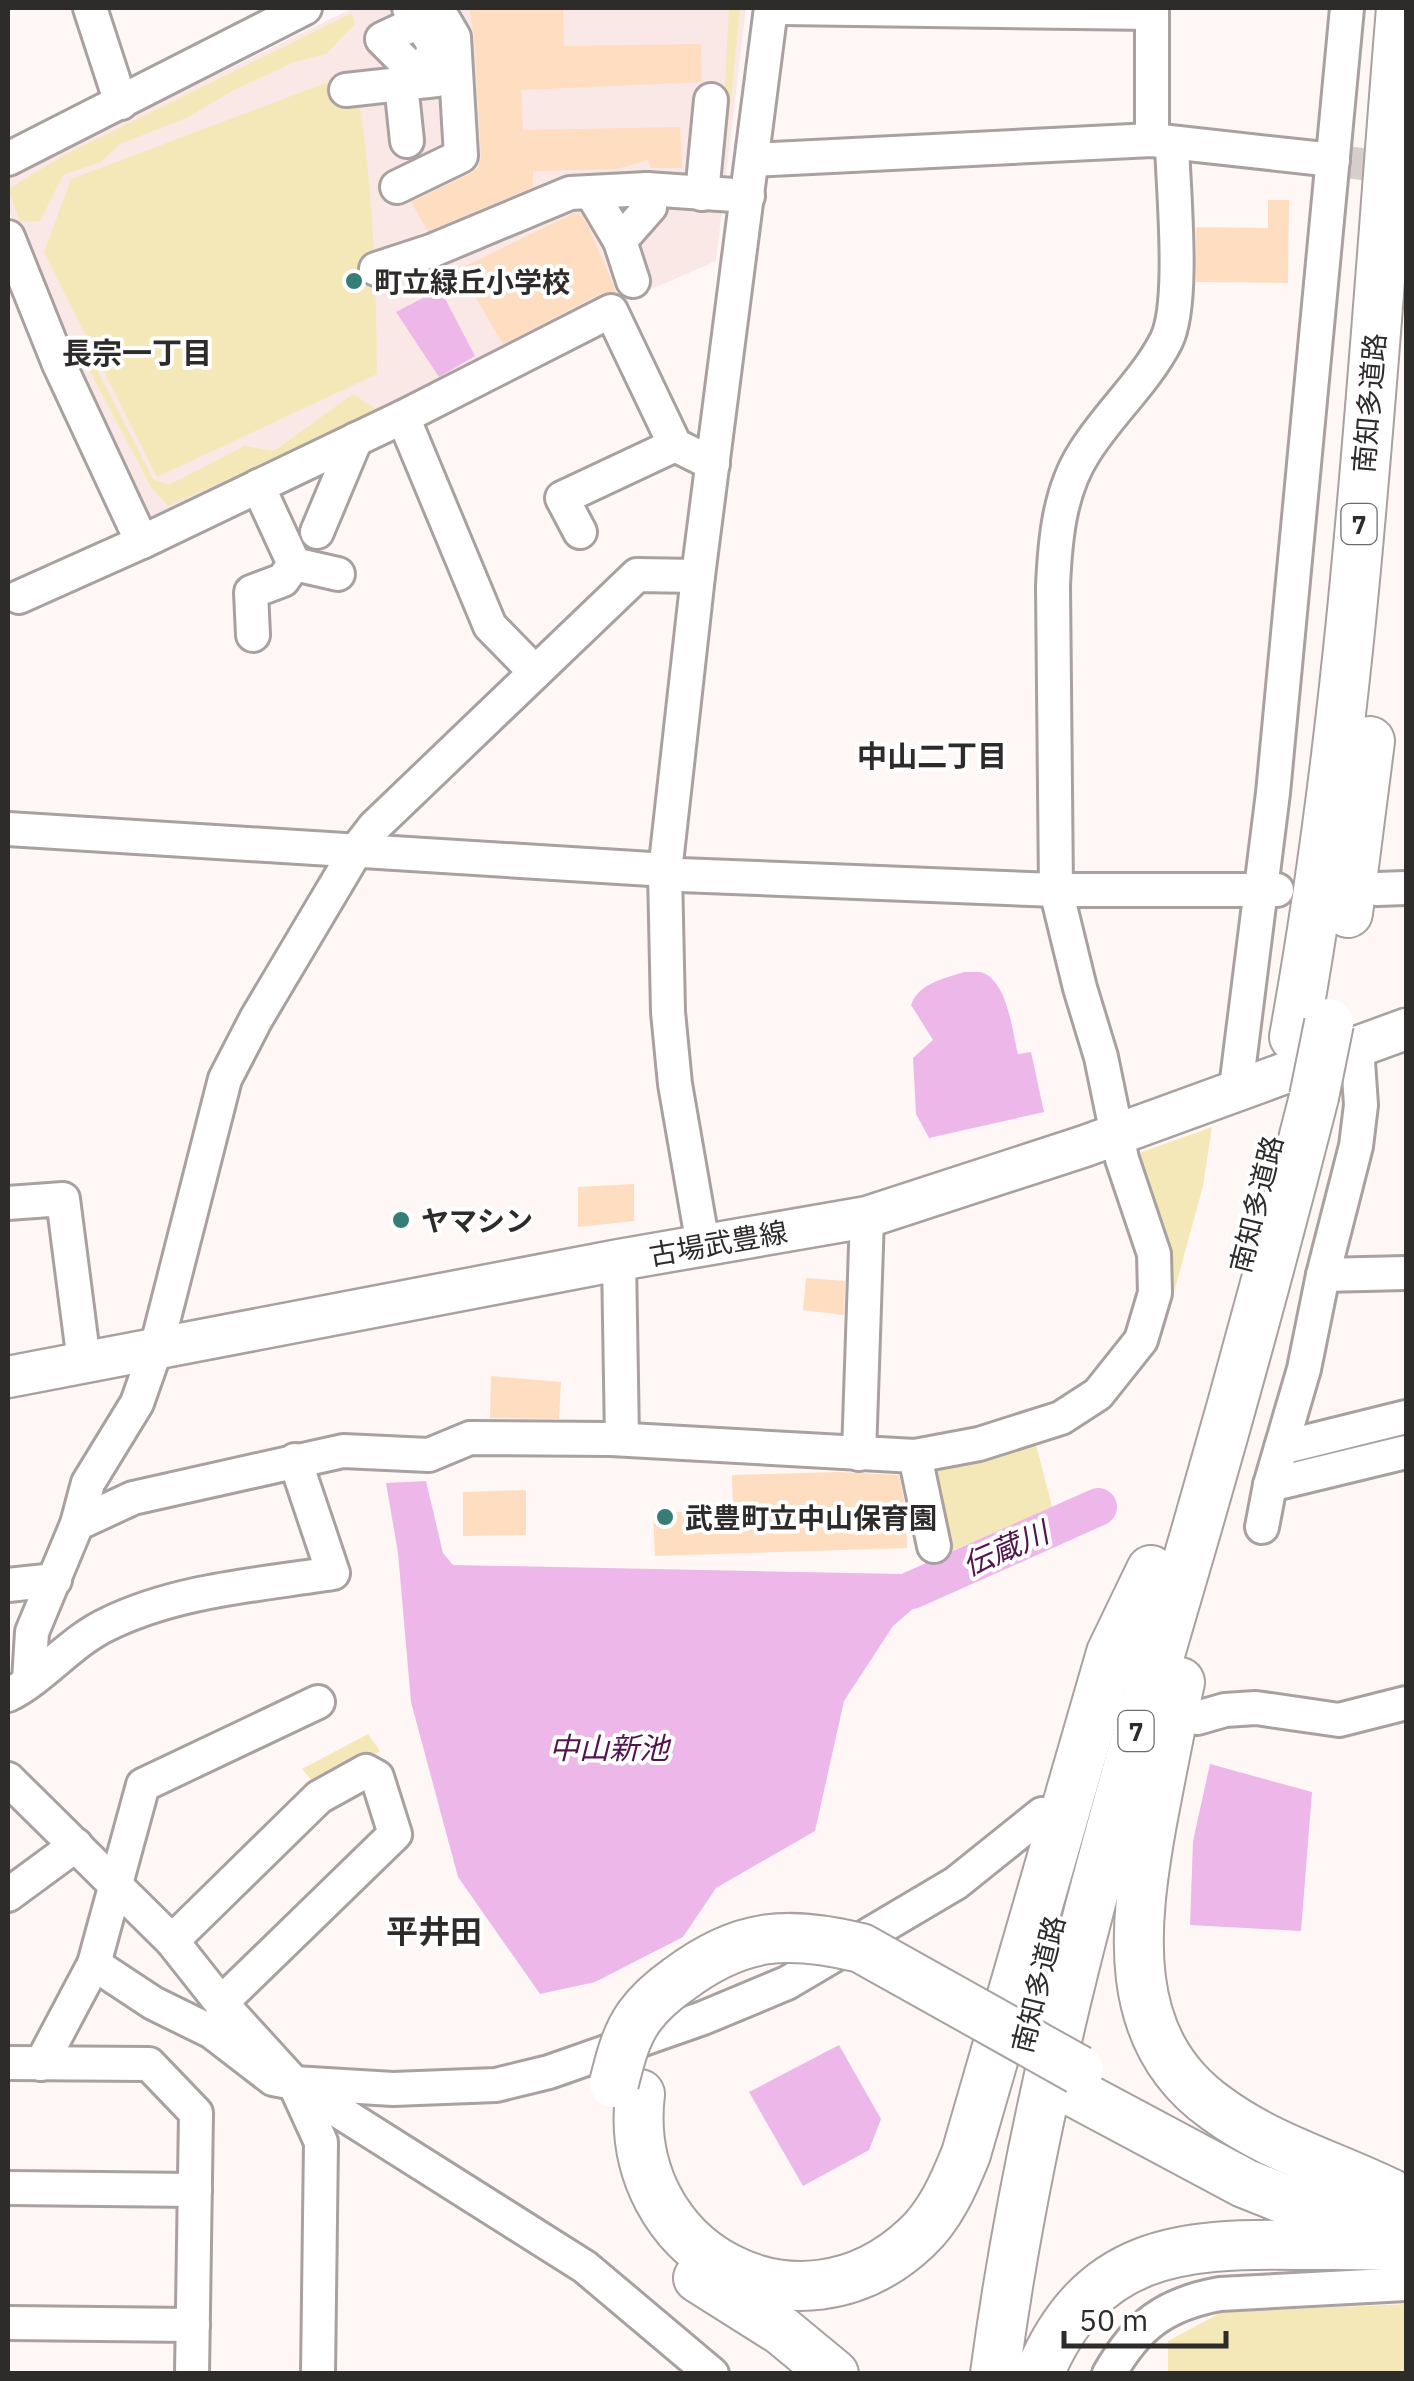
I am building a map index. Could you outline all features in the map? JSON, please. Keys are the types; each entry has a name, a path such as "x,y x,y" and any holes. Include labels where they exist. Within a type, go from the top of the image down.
{"highway":[{"name":"南知多道路","path":"1327,1036 1317,911 1349,652 1400,8"},
{"name":"南知多道路","path":"962,2374 1004,2127 1081,1806 1232,1300 1297,1103 1327,1036 1360,837 1406,344"},
{"name":"南知多道路","path":"995,2374 1012,2258 1063,2006 1117,1796 1248,1350 1297,1103"},
{"path":"1248,1350 1220,1505 1163,1764 1140,1898 1137,1958 1141,1989 1157,2035 1172,2062 1213,2106 1406,2239"},
{"path":"627,2088 650,2189 670,2221 699,2250 727,2268 781,2284 832,2282 887,2261 915,2239 940,2207 966,2154 1111,1653 1151,1570"},
{"path":"834,2374 782,2331 691,2273 664,2248 626,2186 615,2155 610,2119 627,2088 646,2068 664,2029 709,1988 746,1969 789,1960 825,1964 889,1987 1075,2080 1244,2183 1406,2239"},
{"path":"1038,2374 1060,2329 1078,2308 1100,2286 1149,2258 1192,2247 1232,2244 1406,2239"}],"main road":[{"name":"古場武豊線","path":"8,1377 703,1244 867,1217 1116,1134 1236,1088 1327,1036 1406,1029"}],"street":[{"path":"90,8 121,103"},
{"path":"8,158 304,8"},
{"path":"703,1244 674,1084 665,872 698,576 771,8"},
{"path":"77,1524 134,1498 295,1460 343,1451 429,1454 470,1438 622,1439 915,1456 979,1444 1060,1418 1098,1394 1140,1340 1156,1292 1154,1254 1116,1134 1101,1057 1056,890 1055,546 1064,498 1083,454 1167,340 1176,308 1152,10 782,8"},
{"path":"1236,1088 1268,891 1273,793 1347,8"},
{"path":"398,187 460,156 454,37 420,10"},
{"path":"346,90 456,77"},
{"path":"401,84 407,141"},
{"path":"702,194 710,100"},
{"path":"752,160 1162,142 1333,160"},
{"path":"376,268 431,251 570,193 647,189 748,196"},
{"path":"620,242 650,207 647,189"},
{"path":"591,192 620,242 633,281"},
{"path":"8,237 70,359 142,542"},
{"path":"18,597 403,417 612,311 676,444 713,464"},
{"path":"403,417 490,626 535,672"},
{"path":"317,532 356,439"},
{"path":"580,532 562,498 676,444"},
{"path":"258,486 294,564"},
{"path":"294,564 338,574"},
{"path":"253,635 251,592 283,580 294,564"},
{"path":"18,1688 32,1632 77,1524 88,1483 137,1403 156,1349 225,1079 357,849 374,828 637,575 698,576"},
{"path":"8,830 357,849 665,872 1056,890 1268,891"},
{"path":"1262,1527 1270,1484 1304,1370 1323,1274 1356,1146 1361,1104 1327,1036"},
{"path":"8,1202 63,1199 84,1362"},
{"path":"859,1454 867,1217"},
{"path":"619,1260 622,1439"},
{"path":"1323,1274 1406,1272"},
{"path":"1281,1449 1406,1418"},
{"path":"1270,1484 1406,1452"},
{"path":"915,1456 934,1546"},
{"path":"18,1688 105,1625 176,1597 333,1573 295,1460"},
{"path":"8,1585 54,1580"},
{"path":"40,2064 94,1964 143,1785 318,1702"},
{"path":"1197,1718 1225,1710 1256,1708 1339,1720 1405,1709"},
{"path":"172,1941 319,1797 366,1772 377,1776 394,1834 221,2004"},
{"path":"8,1780 172,1941 221,2004 294,2084 321,2142 318,2374"},
{"path":"294,2084 393,2089 496,2084 549,2072 703,2018 787,1983 956,1883 1042,1814"},
{"path":"8,1895 76,1845"},
{"path":"94,1964 152,2003 212,2032 263,2074 294,2084 584,2268 712,2374"},
{"path":"8,2063 149,2064 196,2114 192,2374"},
{"path":"8,2188 195,2190"},
{"path":"1109,2374 1142,2327 1163,2312 1193,2299 1406,2239"},
{"path":"8,2323 193,2326"}],"shaded area":[{"name":"町立緑丘小学校","path":"353,8 746,8 716,261 145,526 8,209 10,176"},
{"path":"729,8 740,8 721,159"},
{"path":"352,13 355,24 326,54 294,62 186,118 120,144 101,162 63,175 40,221 20,222 8,189 66,154"},
{"path":"339,78 357,89 367,160 377,374 157,477 44,252 71,179"},
{"path":"90,356 153,479 169,485 244,446 274,451 353,394 380,412 168,506 151,487 84,360"},
{"path":"1212,1127 1203,1186 1173,1296 1154,1254 1122,1159"},
{"path":"1034,1437 1053,1510 951,1551 929,1470"},
{"path":"368,1734 380,1751 317,1787 302,1769"},
{"path":"1406,2304 1406,2373 1168,2373 1168,2341 1222,2312"}],"water":[{"path":"440,289 475,356 439,377 396,312"},
{"path":"964,972 981,972 997,985 1018,1054 1031,1052 1044,1112 929,1138 916,1114 913,1058 933,1040 911,1005 926,987"},
{"name":"中山新池","path":"426,1481 443,1553 453,1565 901,1574 921,1602 893,1626 844,1701 815,1831 716,1888 683,1937 595,1982 540,1994 458,1877 411,1702 398,1553 386,1483"},
{"path":"1210,1764 1312,1792 1301,1931 1190,1925 1193,1841"},
{"path":"839,2045 881,2119 869,2150 803,2186 749,2092"}],"building":[{"path":"469,8 563,8 564,46 701,44 702,82 521,90 523,130 680,127 682,168 651,168 648,160 617,169 533,171 533,187 428,231 411,202 470,174 478,167 481,156"},
{"path":"1268,200 1289,200 1288,283 1196,282 1196,227 1268,228"},
{"path":"580,213 588,226 617,293 602,293 503,344 459,269"},
{"path":"634,1184 634,1221 578,1227 578,1187"},
{"path":"806,1278 845,1281 844,1315 803,1310"},
{"path":"491,1376 561,1382 559,1419 490,1418"},
{"path":"732,1475 899,1475 906,1509 907,1548 655,1556 653,1513 733,1510"},
{"path":"526,1490 526,1535 463,1536 463,1492"}],"waterway":[{"name":"伝蔵川","path":"912,1590 1098,1507"}],"tunnel":[{"path":"1333,160 1406,170"}],"place":[{"name":"町立緑丘小学校","path":"354,281"},
{"name":"ヤマシン","path":"401,1220"},
{"name":"武豊町立中山保育園","path":"665,1517"}],"district":[{"name":"長宗一丁目","path":"137,352"},
{"name":"中山二丁目","path":"932,755"},
{"name":"平井田","path":"434,1931"}]}
